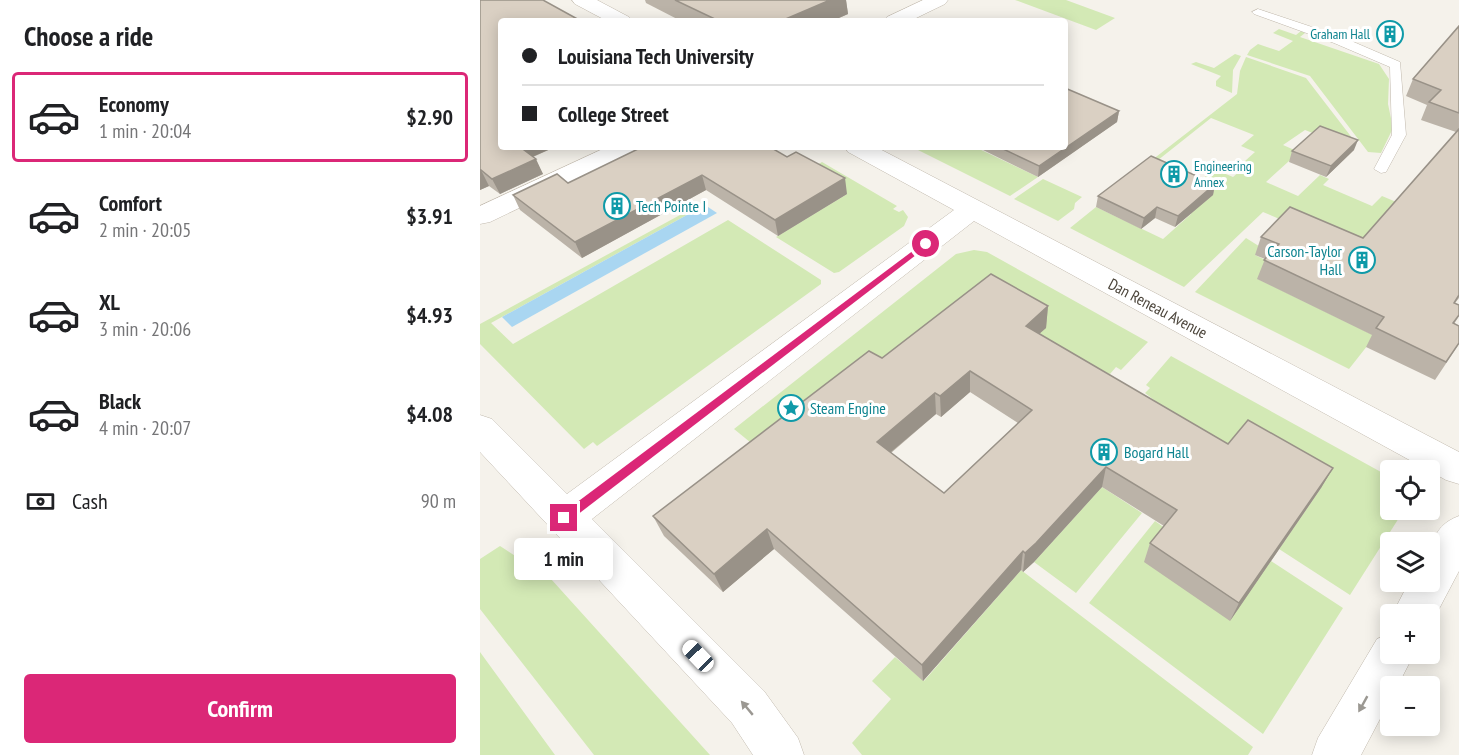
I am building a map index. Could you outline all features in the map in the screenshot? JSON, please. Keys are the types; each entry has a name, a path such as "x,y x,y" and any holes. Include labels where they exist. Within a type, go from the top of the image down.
{"street":[{"path":"582,0 616,18"},
{"path":"900,18 938,0"},
{"path":"480,216 621,150"},
{"name":"Dan Reneau Avenue","path":"862,150 1459,469"},
{"path":"564,518 972,210"},
{"path":"480,429 748,707 781,755"},
{"path":"1419,604 1459,533"},
{"path":"1335,755 1386,664"}],"lane":[{"path":"1258,12 1338,40 1396,66 1399,135 1381,169"}],"green space":[{"path":"1015,0 1066,0 1115,18 1096,30"},
{"path":"1279,29 1296,35 1301,31 1305,33 1300,37 1379,64 1389,79 1388,104 1393,128 1381,153 1368,152 1310,76 1247,55 1258,44 1279,51 1293,41 1273,33"},
{"path":"1235,54 1241,56 1233,70 1232,93 1216,86 1216,81 1221,76 1191,64 1196,62 1214,68"},
{"path":"1246,57 1306,78 1356,143 1351,148 1305,130 1283,145 1299,152 1266,182 1298,196 1320,175 1329,179 1323,185 1372,206 1382,196 1401,204 1355,256 1329,240 1263,212 1184,287 1070,228 1096,207 1163,239 1191,214 1172,205 1214,169 1233,177 1248,164 1245,161 1255,152 1241,146 1254,135 1211,118 1138,176 1134,174 1237,94 1240,71"},
{"path":"918,150 981,150 1038,177 1010,196"},
{"path":"822,162 897,206 893,209 899,212 903,210 908,217 904,226 839,272 834,273 776,237 847,194 807,171"},
{"path":"1043,179 1082,197 1075,203 1074,209 1058,221 1014,199"},
{"path":"702,203 705,205 491,323 513,344 728,220 821,280 821,284 597,446 593,442 584,449 480,344 480,324"},
{"path":"1246,238 1262,248 1255,255 1272,263 1258,279 1375,336 1349,369 1195,292"},
{"path":"974,250 987,252 1148,342 1121,370 1116,367 1110,374 1024,347 1046,327 766,455 734,429 956,254"},
{"path":"1171,356 1380,471 1380,520 1398,520 1390,532 1380,532 1380,548 1350,595 1279,549 1321,488 1220,464 1165,420 1154,400 1145,393 1150,388 1146,385"},
{"path":"1102,487 1142,513 1076,593 1034,562"},
{"path":"1155,521 1169,531 1271,561 1343,608 1263,734 1089,603"},
{"path":"500,546 551,579 710,755 594,755 480,609 480,559"},
{"path":"1021,570 1253,747 1248,755 862,755 852,743 891,699 872,681 895,657 924,681"},
{"path":"480,652 555,755 480,755"}],"water":[{"path":"705,205 717,213 512,327 502,317"}],"building":[{"path":"480,0 543,0 576,18 498,18 498,150 524,150 536,159 492,179 480,171"},
{"path":"675,0 830,0 788,18 713,18"},
{"path":"1459,26 1459,113 1429,102 1441,90 1413,79"},
{"path":"1068,89 1119,111 1068,146"},
{"path":"1320,126 1358,140 1331,166 1292,151"},
{"name":"Carson-Taylor Hall","path":"1459,129 1459,295 1454,303 1459,305 1459,315 1453,323 1459,326 1459,343 1446,362 1376,328 1384,317 1264,260 1279,244 1261,237 1290,207 1363,238"},
{"name":"Tech Pointe I","path":"636,150 775,150 787,157 796,152 845,178 775,220 702,175 575,242 513,195 557,174 568,183"},
{"path":"1005,150 1062,150 1039,166"},
{"path":"1151,156 1215,184 1178,216 1157,207 1144,218 1098,196"},
{"path":"991,274 1048,306 1026,326 1228,444 1248,420 1333,468 1239,603 1150,543 1177,510 1106,467 1036,543 1025,553 1023,551 922,665 767,529 714,574 653,516 869,351 882,358","holes":["970,371 1032,410 944,493 877,442 935,393 940,396"]}],"place":[{"name":"Graham Hall","path":"1390,34"},
{"name":"Engineering Annex","path":"1174,174"},
{"name":"Tech Pointe I","path":"617,206"},
{"name":"Carson-Taylor Hall","path":"1362,260"},
{"name":"Steam Engine","path":"791,408"},
{"name":"Bogard Hall","path":"1104,452"}],"route":[{"path":"564,518 926,244"}]}
